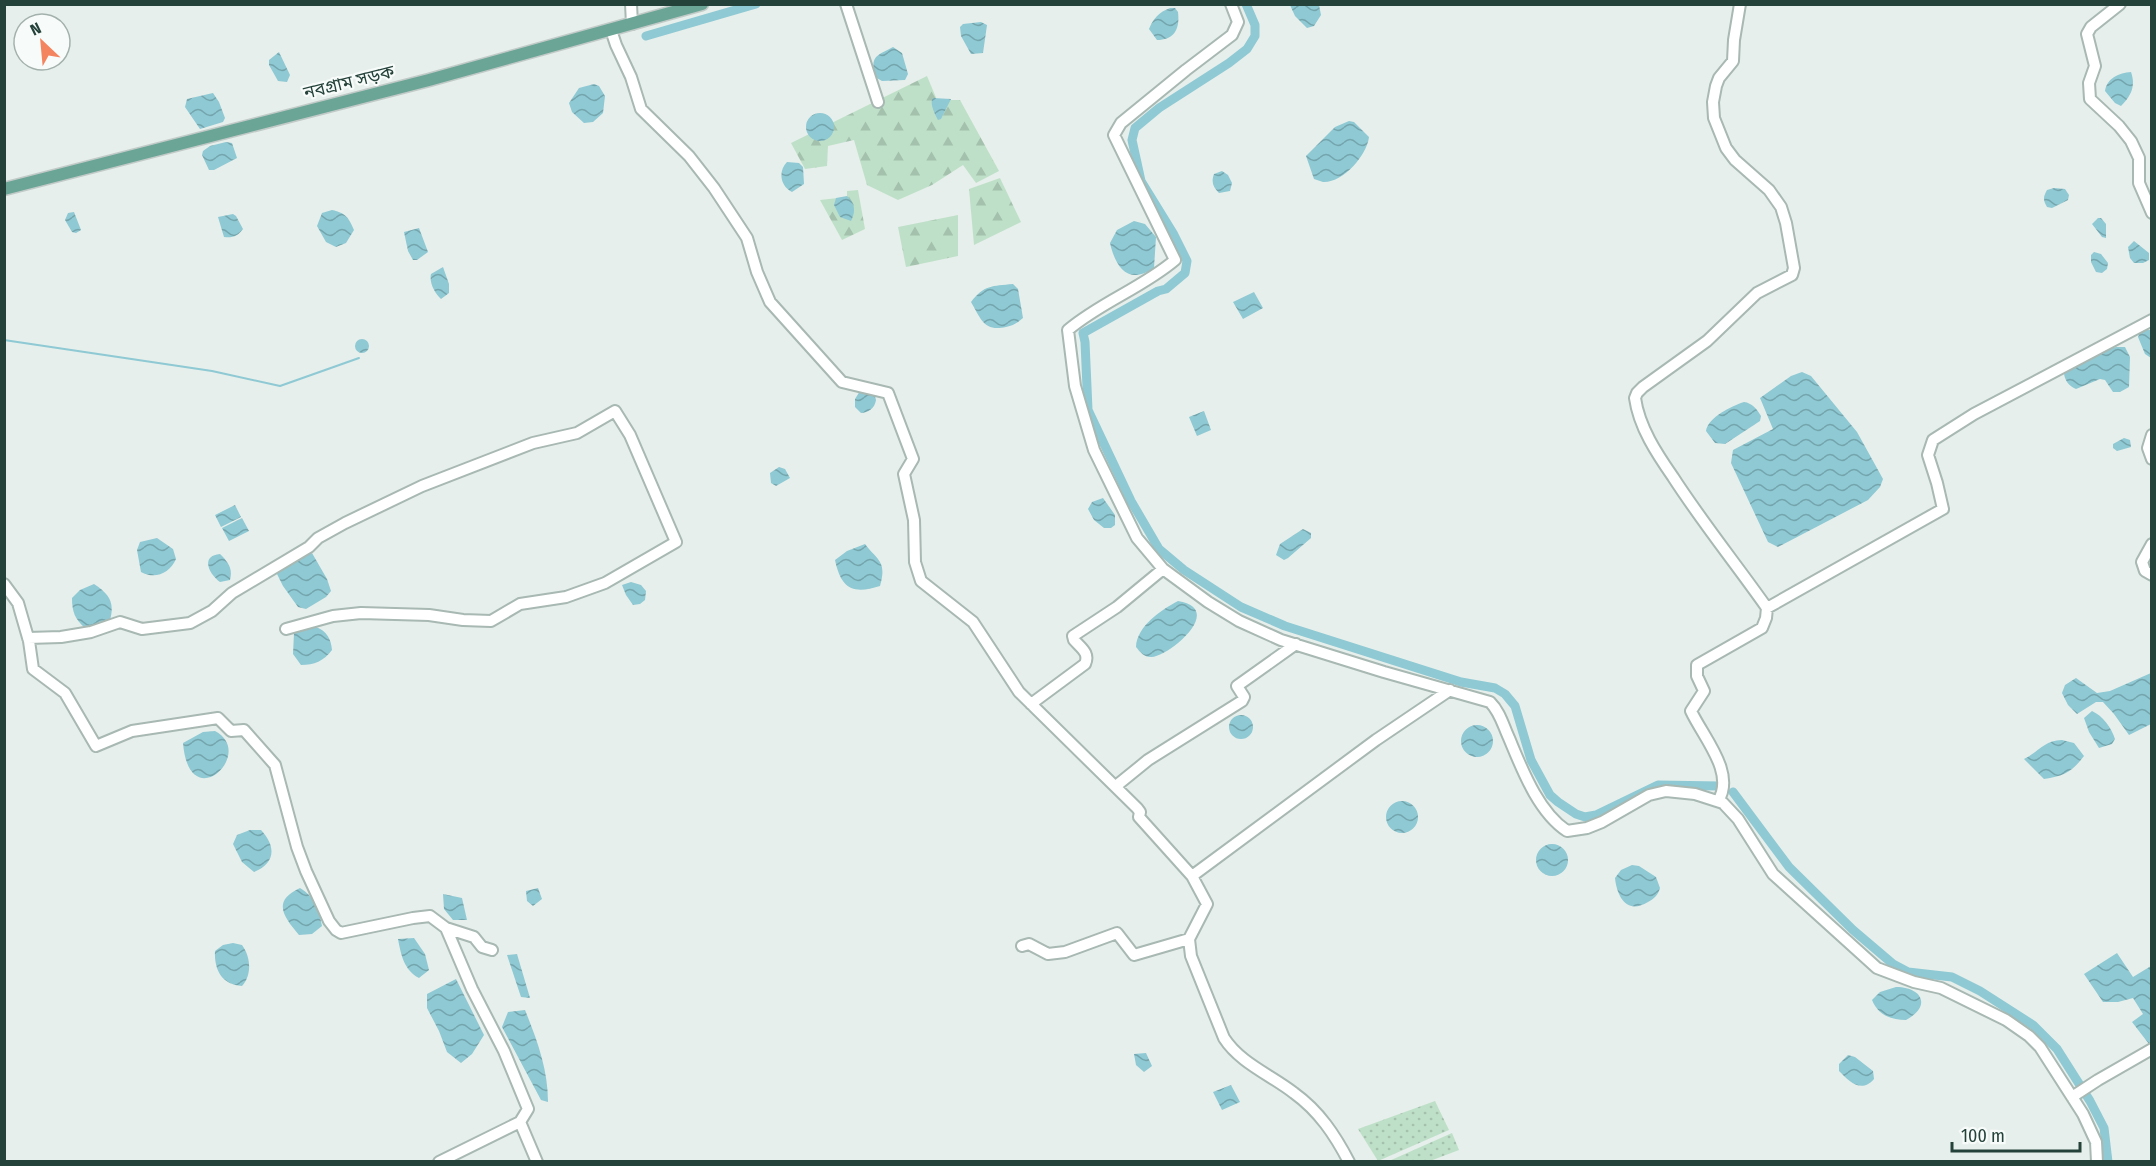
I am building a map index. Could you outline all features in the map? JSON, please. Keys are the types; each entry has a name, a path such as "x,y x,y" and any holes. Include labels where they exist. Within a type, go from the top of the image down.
{"main road":[{"name":"নবগ্রাম সড়ক","path":"4,189 429,80 702,4"}],"street":[{"path":"631,4 632,24"},
{"path":"846,4 878,102"},
{"path":"1231,4 1238,22 1232,35 1120,123 1114,135 1175,260 1156,277 1084,316 1068,330 1075,386 1094,450 1137,538 1163,569 1208,602 1239,621 1296,644 1490,702 1497,709 1514,751 1539,800 1559,825 1567,831 1587,828 1602,822 1649,795 1666,791 1695,794 1723,803 1738,819 1773,874 1877,968 1898,978 1941,988 2006,1020 2040,1047 2083,1114 2096,1142 2097,1161"},
{"path":"1718,801 1725,787 1724,775 1691,711 1704,691 1697,676 1697,665 1762,628 1767,608 1708,529 1661,459 1649,438 1635,399 1642,387 1707,341 1757,293 1792,275 1794,268 1781,207 1769,190 1735,160 1726,148 1714,118 1713,102 1719,78 1733,61 1740,4"},
{"path":"2120,4 2091,27 2087,34 2095,66 2089,83 2090,99 2119,126 2131,141 2139,158 2139,183 2151,213"},
{"path":"611,30 631,77 640,109 689,156 714,188 747,238 757,272 770,302 842,382 888,393 913,459 904,474 914,520 915,562 921,581 974,622 1019,692 1139,811 1139,817 1192,876 1207,904 1197,928 1189,939 1134,955 1117,933 1065,952 1048,954 1029,944 1022,946"},
{"path":"1767,608 1942,508 1928,455 1934,440 1974,414 2151,320"},
{"path":"28,638 81,634 120,622 142,629 190,623 212,611 232,593 309,548 318,538 345,523 422,486 533,443 578,433 615,411 630,435 676,542 605,583 566,597 520,604 491,621 429,615 361,613 333,616 286,629"},
{"path":"2151,435 2148,448 2151,459"},
{"path":"2151,544 2142,562 2145,571 2151,575"},
{"path":"1031,704 1085,664 1086,653 1073,636 1117,606 1163,569"},
{"path":"4,584 18,603 28,638 33,669 65,693 96,746 132,731 218,718 231,731 244,730 275,765 297,847 322,906 336,930 341,933 430,916 446,928 474,937 482,947 492,950"},
{"path":"1116,786 1148,760 1242,701 1243,696 1237,686 1296,644"},
{"path":"1192,876 1376,740 1450,690"},
{"path":"439,1161 520,1122 528,1109 504,1051 472,990 446,928"},
{"path":"1189,939 1191,956 1198,975 1215,1018 1230,1047 1296,1094 1332,1130 1349,1161"},
{"path":"2072,1097 2151,1049"},
{"path":"520,1122 537,1161"}],"green space":[{"path":"927,76 937,100 960,100 999,171 976,183 963,165 932,185 898,200 867,185 854,140 828,146 827,166 805,169 791,143"},
{"path":"1000,178 1021,222 974,245 969,189"},
{"path":"858,190 865,229 842,240 820,200 847,197 847,191"},
{"path":"958,215 958,256 906,267 898,227"},
{"path":"1435,1101 1449,1130 1378,1161 1358,1129"},
{"path":"1452,1133 1459,1150 1430,1161 1389,1161"}],"water":[{"path":"1290,5 1319,5 1321,15 1314,26 1307,28 1295,16"},
{"path":"1170,8 1175,8 1178,12 1177,28 1168,38 1157,40 1149,29 1157,16"},
{"path":"981,22 987,25 983,53 971,54 961,36 960,27 963,24"},
{"path":"893,47 902,53 908,74 905,80 882,81 875,77 874,61 879,55"},
{"path":"279,52 290,75 287,82 278,81 269,65 269,60"},
{"path":"2131,72 2132,90 2121,106 2115,103 2105,91 2106,86 2114,77"},
{"path":"594,84 599,86 605,96 603,113 593,122 584,123 572,112 569,103 579,88"},
{"path":"213,93 225,118 223,122 200,129 185,107 187,99"},
{"path":"933,98 951,99 941,119 938,120 932,106"},
{"path":"820,113 830,117 834,127 830,137 820,141 810,137 806,127 810,117"},
{"path":"1349,121 1354,122 1369,137 1364,152 1353,167 1338,178 1323,182 1314,179 1306,156 1335,127"},
{"path":"226,142 232,143 237,158 214,170 209,170 202,155 203,151 210,146"},
{"path":"787,162 799,163 803,167 804,184 792,192 785,186 781,174"},
{"path":"1222,171 1228,175 1232,183 1230,191 1219,193 1213,180 1214,174"},
{"path":"2065,189 2069,195 2068,200 2052,208 2047,207 2044,200 2045,195 2047,190"},
{"path":"847,196 854,207 851,221 840,217 834,205 836,198"},
{"path":"332,210 346,217 354,230 346,243 336,247 326,242 317,226 322,213"},
{"path":"74,212 81,230 76,233 72,232 65,220 68,213"},
{"path":"233,214 243,229 235,236 224,237 218,217"},
{"path":"2098,218 2106,224 2106,238 2102,237 2092,224"},
{"path":"1134,221 1145,224 1156,237 1154,268 1137,275 1125,272 1120,267 1110,243 1117,230"},
{"path":"419,228 428,252 417,260 413,260 408,251 404,232"},
{"path":"2134,241 2149,253 2149,260 2134,263 2130,258 2128,247"},
{"path":"2094,252 2101,254 2108,263 2107,269 2102,273 2096,272 2091,262 2091,255"},
{"path":"443,267 449,284 449,293 441,299 433,288 431,274"},
{"path":"1013,284 1018,289 1023,318 1006,327 988,326 971,302 984,289"},
{"path":"1254,292 1263,308 1243,319 1233,302"},
{"path":"2151,330 2151,358 2145,354 2138,337 2140,332"},
{"path":"362,339 367,341 369,346 367,351 362,353 357,351 355,346 357,341"},
{"path":"2116,347 2125,347 2130,357 2129,387 2120,392 2113,392 2105,380 2100,379 2076,389 2067,382 2064,372 2101,352"},
{"path":"1802,372 1811,376 1857,432 1883,479 1880,487 1868,500 1778,547 1768,542 1731,463 1733,450 1773,429 1760,398 1791,376"},
{"path":"860,391 874,393 876,400 873,408 864,413 855,407 855,399"},
{"path":"1744,402 1756,409 1761,416 1760,421 1725,444 1715,443 1706,431 1711,421 1733,406"},
{"path":"1204,411 1211,430 1197,436 1189,417"},
{"path":"2124,438 2130,440 2131,447 2117,451 2113,448 2113,444"},
{"path":"779,467 785,469 790,478 776,486 771,483 770,473"},
{"path":"1103,498 1115,515 1115,525 1111,528 1104,528 1094,520 1088,509 1092,502"},
{"path":"235,505 241,517 221,527 215,515"},
{"path":"242,518 249,531 229,541 222,528"},
{"path":"1303,529 1311,533 1311,538 1284,560 1276,555 1280,544"},
{"path":"157,538 173,549 176,559 162,574 146,574 141,572 137,550 140,542"},
{"path":"865,544 882,566 882,578 880,586 862,590 855,589 844,583 835,560 847,551"},
{"path":"312,553 331,591 326,597 306,609 298,607 277,574 293,560"},
{"path":"220,554 231,572 230,580 220,582 210,570 208,562 214,555"},
{"path":"631,582 641,585 646,591 645,600 640,604 633,605 626,595 622,585"},
{"path":"94,584 110,599 112,608 110,620 99,626 85,628 75,615 72,598 80,590"},
{"path":"1178,601 1192,606 1197,613 1189,632 1169,650 1151,657 1144,655 1136,647 1141,632 1151,619"},
{"path":"316,627 328,636 332,650 318,662 301,665 293,654 294,633 305,628"},
{"path":"2151,673 2151,724 2129,735 2103,702 2096,702 2077,714 2068,705 2062,693 2065,685 2076,678 2097,693 2110,691"},
{"path":"2092,711 2109,726 2115,739 2112,744 2099,748 2089,732 2084,718"},
{"path":"1241,715 1249,719 1253,727 1249,735 1241,739 1233,735 1229,727 1233,719"},
{"path":"1477,725 1489,729 1493,741 1489,753 1477,757 1465,753 1461,741 1465,729"},
{"path":"215,731 226,741 229,753 225,764 217,773 207,778 196,776 188,765 183,743 203,732"},
{"path":"2062,740 2074,743 2084,756 2067,772 2044,779 2024,759 2046,744"},
{"path":"1402,801 1414,805 1418,817 1414,829 1402,833 1390,829 1386,817 1390,805"},
{"path":"250,830 261,830 271,848 270,859 254,872 242,862 233,844 237,835"},
{"path":"1552,844 1564,848 1568,860 1564,872 1552,876 1540,872 1536,860 1540,848"},
{"path":"1632,865 1639,866 1656,877 1660,888 1652,900 1634,906 1624,902 1618,892 1615,878 1621,870"},
{"path":"300,888 313,899 319,914 322,926 312,934 299,935 288,921 283,909 286,898"},
{"path":"538,888 542,899 533,906 527,901 526,891"},
{"path":"443,894 462,898 467,920 453,920 444,909"},
{"path":"414,938 425,954 429,970 419,978 407,966 398,939"},
{"path":"233,943 242,945 249,960 249,971 242,986 229,983 224,979 216,964 215,951 223,945"},
{"path":"2117,953 2133,977 2151,966 2152,1042 2149,1044 2132,1022 2143,1014 2133,998 2118,1002 2103,1002 2084,974"},
{"path":"517,954 530,998 521,997 507,955"},
{"path":"456,979 484,1035 472,1054 461,1063 447,1052 427,1008 427,994"},
{"path":"1896,987 1912,990 1920,998 1919,1009 1906,1020 1886,1016 1872,1000 1880,992"},
{"path":"525,1010 544,1066 548,1102 541,1100 502,1027 508,1012"},
{"path":"1146,1053 1152,1066 1144,1072 1136,1065 1134,1054"},
{"path":"1848,1055 1855,1057 1873,1071 1874,1079 1860,1086 1847,1079 1839,1071 1839,1064"},
{"path":"1231,1085 1240,1102 1222,1110 1213,1092"}],"waterway":[{"path":"646,36 756,4"},
{"path":"1246,4 1255,25 1255,36 1247,49 1159,108 1135,128 1132,140 1141,181 1173,233 1187,261 1185,273 1166,289 1158,291 1083,333 1088,410 1131,501 1159,549 1184,570 1241,607 1285,626 1461,682 1495,688 1505,694 1515,706 1531,760 1550,795 1576,814 1585,817 1596,815 1658,785 1719,786"},
{"path":"4,340 212,371 280,386 359,358"},
{"path":"1733,792 1789,867 1853,930 1893,964 1908,972 1952,977 1980,991 2033,1025 2057,1049 2090,1101 2104,1128 2108,1162"}]}
